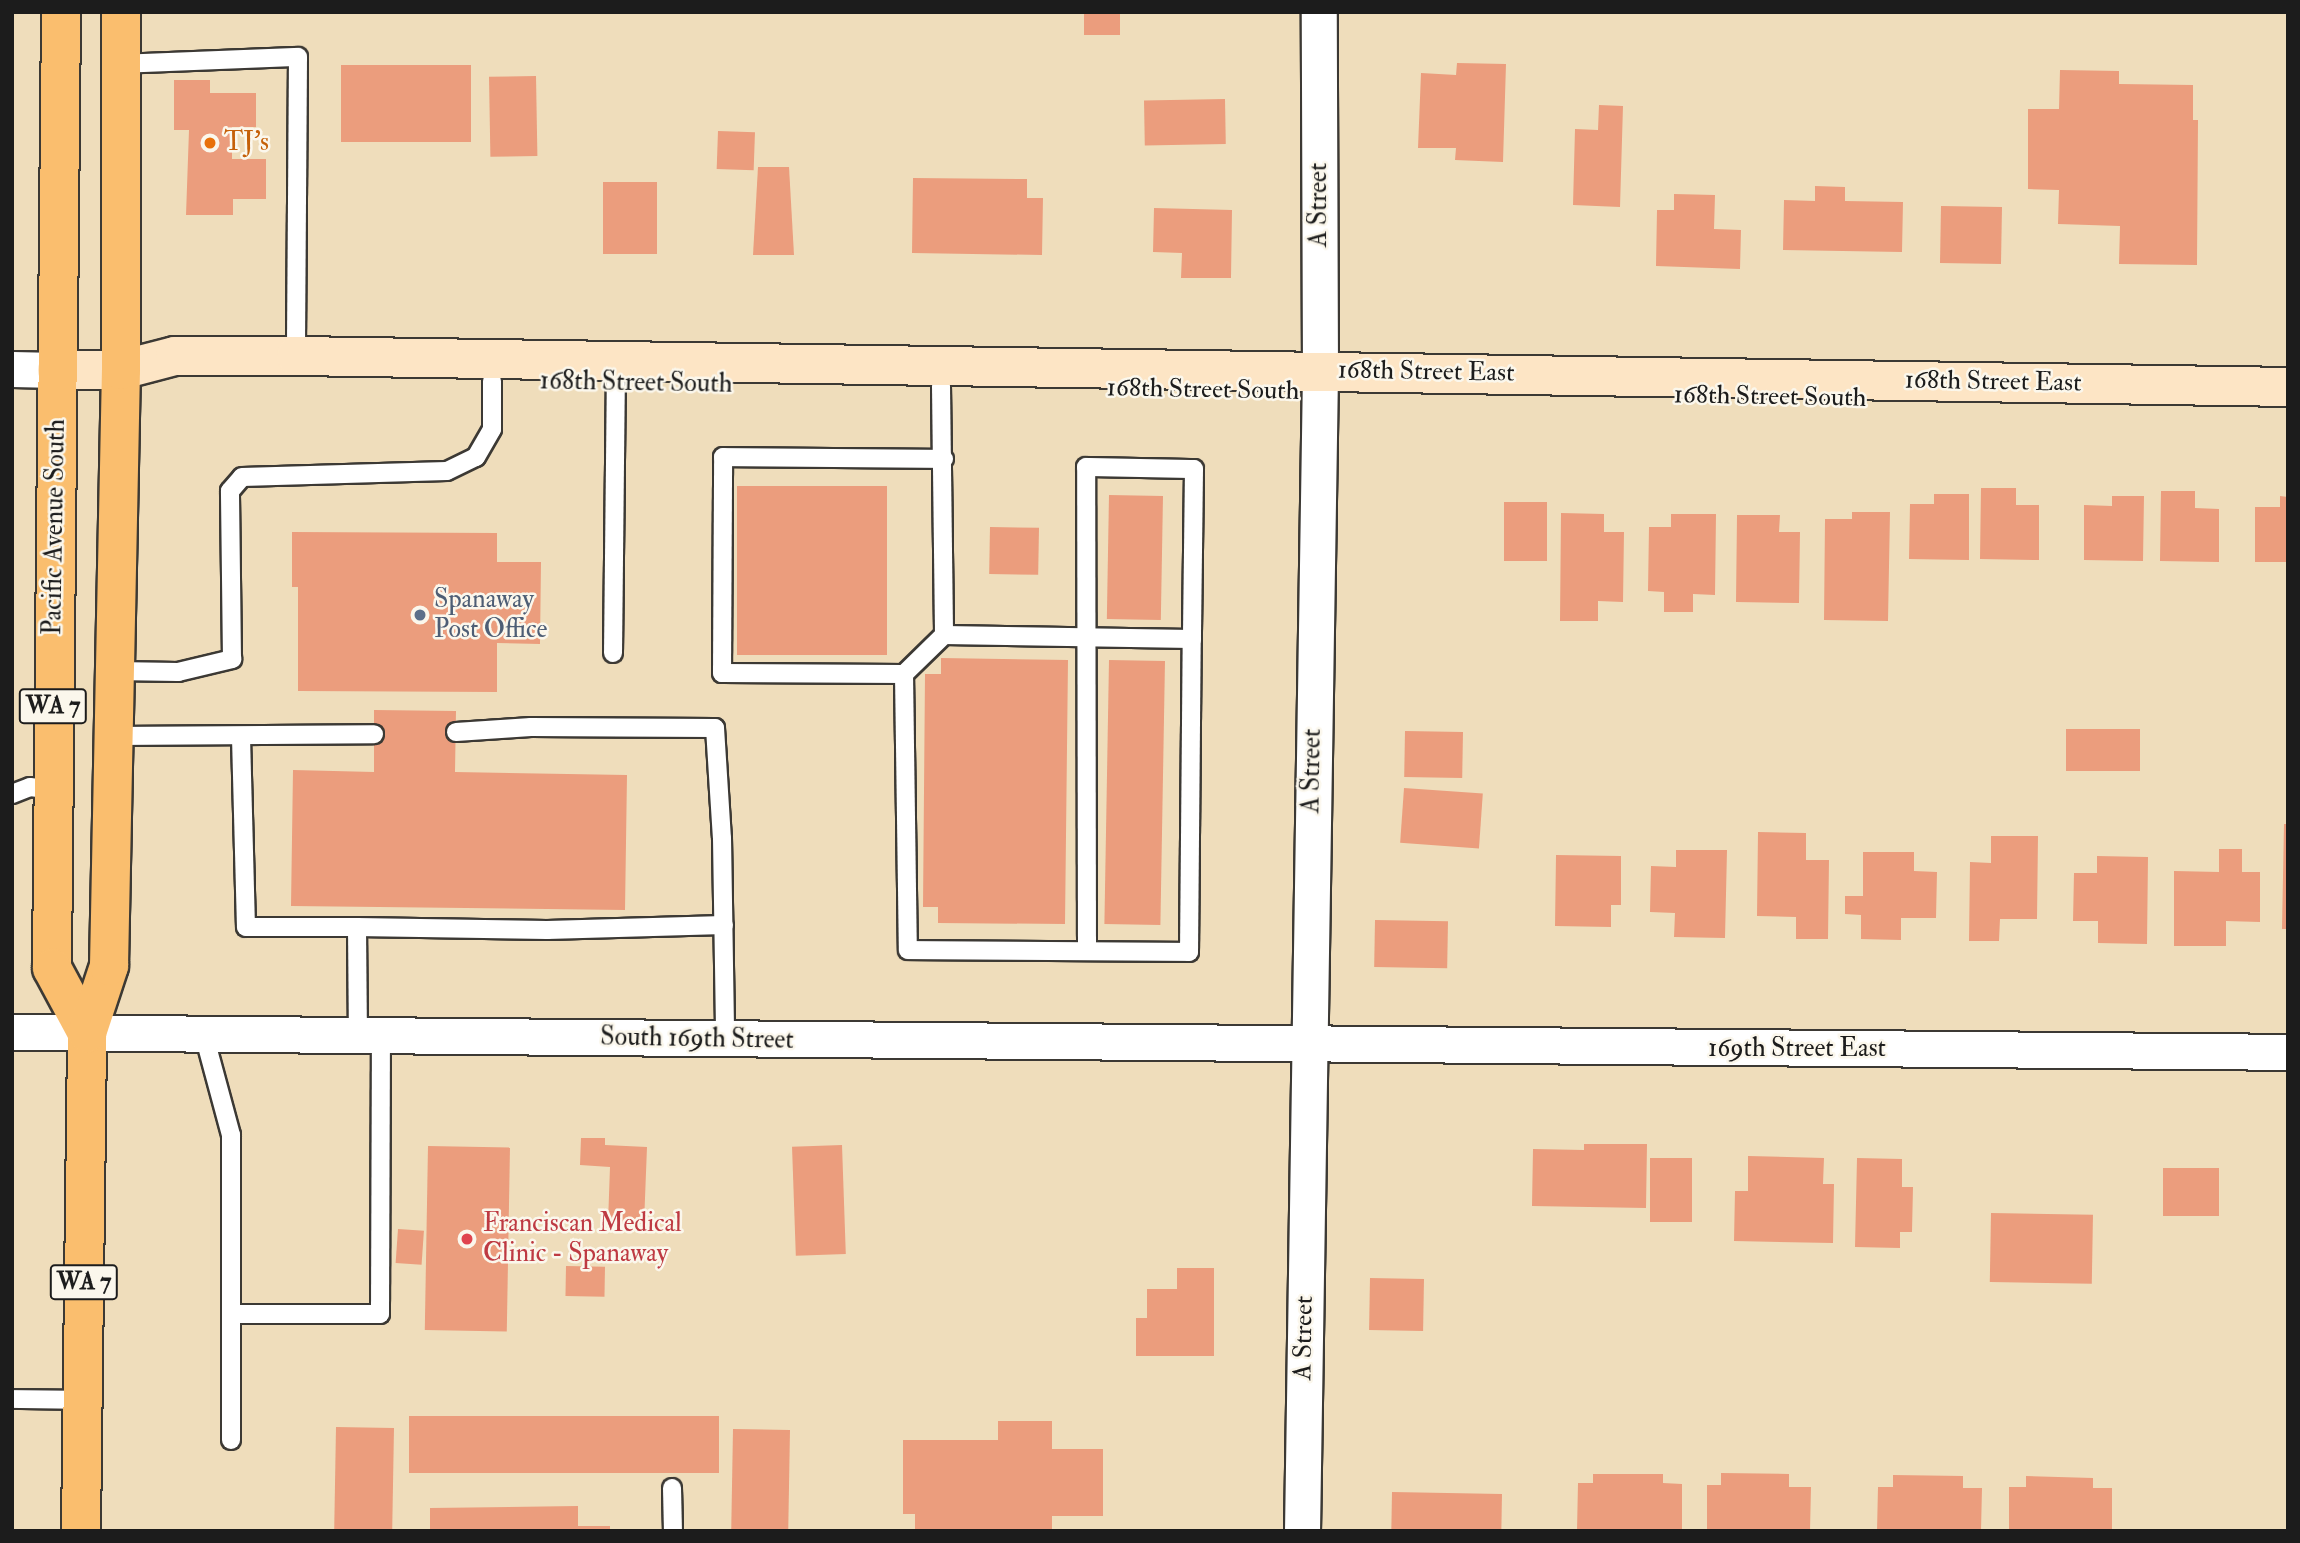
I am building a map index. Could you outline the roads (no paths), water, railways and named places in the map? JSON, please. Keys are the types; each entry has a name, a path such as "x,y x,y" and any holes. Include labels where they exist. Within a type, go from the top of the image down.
{"main road":[{"name":"Pacific Avenue South","path":"61,12 52,968 87,1033"},
{"name":"Pacific Avenue South","path":"81,1531 87,1033 109,966 121,370 121,12"}],"street":[{"name":"A Street","path":"1302,1531 1307,1045 1319,381 1319,12"},
{"name":"168th Street South","path":"12,369 121,370 175,356 296,356 2288,408"},
{"name":"168th Street South","path":"121,370 171,383 492,381 941,386 1319,381"},
{"name":"168th Street East","path":"1319,381 2288,387"},
{"name":"South 169th Street","path":"12,1032 1307,1045"},
{"name":"169th Street East","path":"1307,1045 2288,1052"}],"lane":[{"path":"121,64 298,57 296,356"},
{"path":"115,671 178,673 232,659 230,491 242,477 447,471 476,457 492,429 492,381"},
{"path":"614,653 616,383"},
{"path":"941,386 944,459 944,635"},
{"path":"944,459 723,457 722,673 904,674 944,635 1192,639"},
{"path":"904,674 908,950 1087,951 1189,951 1194,469 1086,467 1087,951"},
{"path":"456,732 531,727 715,728 724,925 725,1039"},
{"path":"114,736 374,734"},
{"path":"241,737 246,927 547,930 724,925"},
{"path":"12,794 30,787 53,790"},
{"path":"231,1314 380,1314 370,1036 357,927"},
{"path":"204,1035 231,1135 231,1440"},
{"path":"12,1399 82,1399"},
{"path":"672,1489 673,1531"}],"place":[{"name":"TJ's","path":"210,143"},
{"name":"Spanaway Post Office","path":"420,615"},
{"name":"Franciscan Medical Clinic - Spanaway","path":"467,1239"}]}
